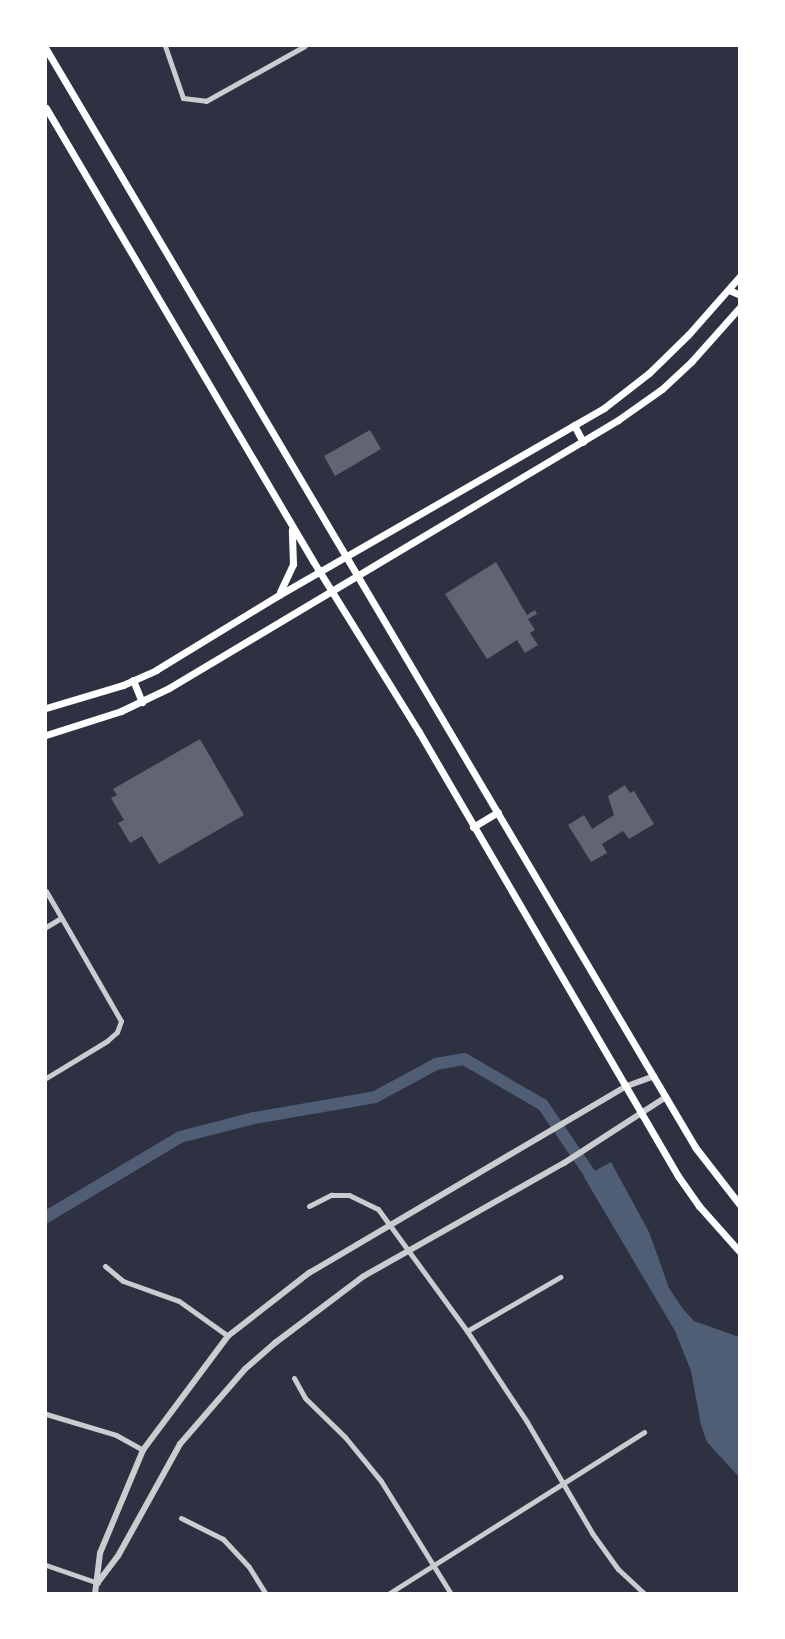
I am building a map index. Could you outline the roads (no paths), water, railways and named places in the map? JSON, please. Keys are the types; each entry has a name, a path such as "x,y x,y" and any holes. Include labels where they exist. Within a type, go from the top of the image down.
{"main road":[{"path":"46,49 701,1156 740,1205"},
{"path":"46,108 319,572 419,732 642,1113 699,1206 740,1252"},
{"path":"46,708 133,680 208,640 279,595 614,401 649,373 740,276"},
{"path":"729,290 740,295"},
{"path":"46,735 142,702 583,442 662,389 709,344 740,307"},
{"path":"574,425 583,442"},
{"path":"279,595 293,564 292,526"},
{"path":"133,680 142,702"},
{"path":"473,827 498,812"}],"street":[{"path":"164,46 183,98 206,101 305,46"},
{"path":"46,891 121,1021 117,1032 107,1041 46,1078"},
{"path":"46,927 61,918"},
{"path":"95,1594 100,1553 144,1450 228,1336 309,1273 627,1086 654,1076"},
{"path":"98,1583 118,1556 180,1444 244,1369 320,1306 408,1251 564,1163 666,1097"},
{"path":"309,1206 331,1195 349,1195 377,1209 467,1331 565,1483 592,1533 618,1569 645,1594"},
{"path":"105,1266 123,1281 178,1301 228,1336"},
{"path":"467,1331 560,1277"},
{"path":"294,1378 305,1398 345,1437 381,1481 451,1594"},
{"path":"46,1414 116,1435 144,1450"},
{"path":"388,1594 644,1432"},
{"path":"181,1518 223,1539 249,1567 266,1594"},
{"path":"46,1565 98,1583"}],"water":[{"path":"611,1162 649,1232 669,1288 683,1309 694,1321 739,1337 739,1477 707,1442 701,1425 691,1371 675,1331 584,1177"}],"waterway":[{"path":"46,1217 180,1137 254,1118 375,1097 436,1064 464,1059 543,1105 598,1186"}]}
